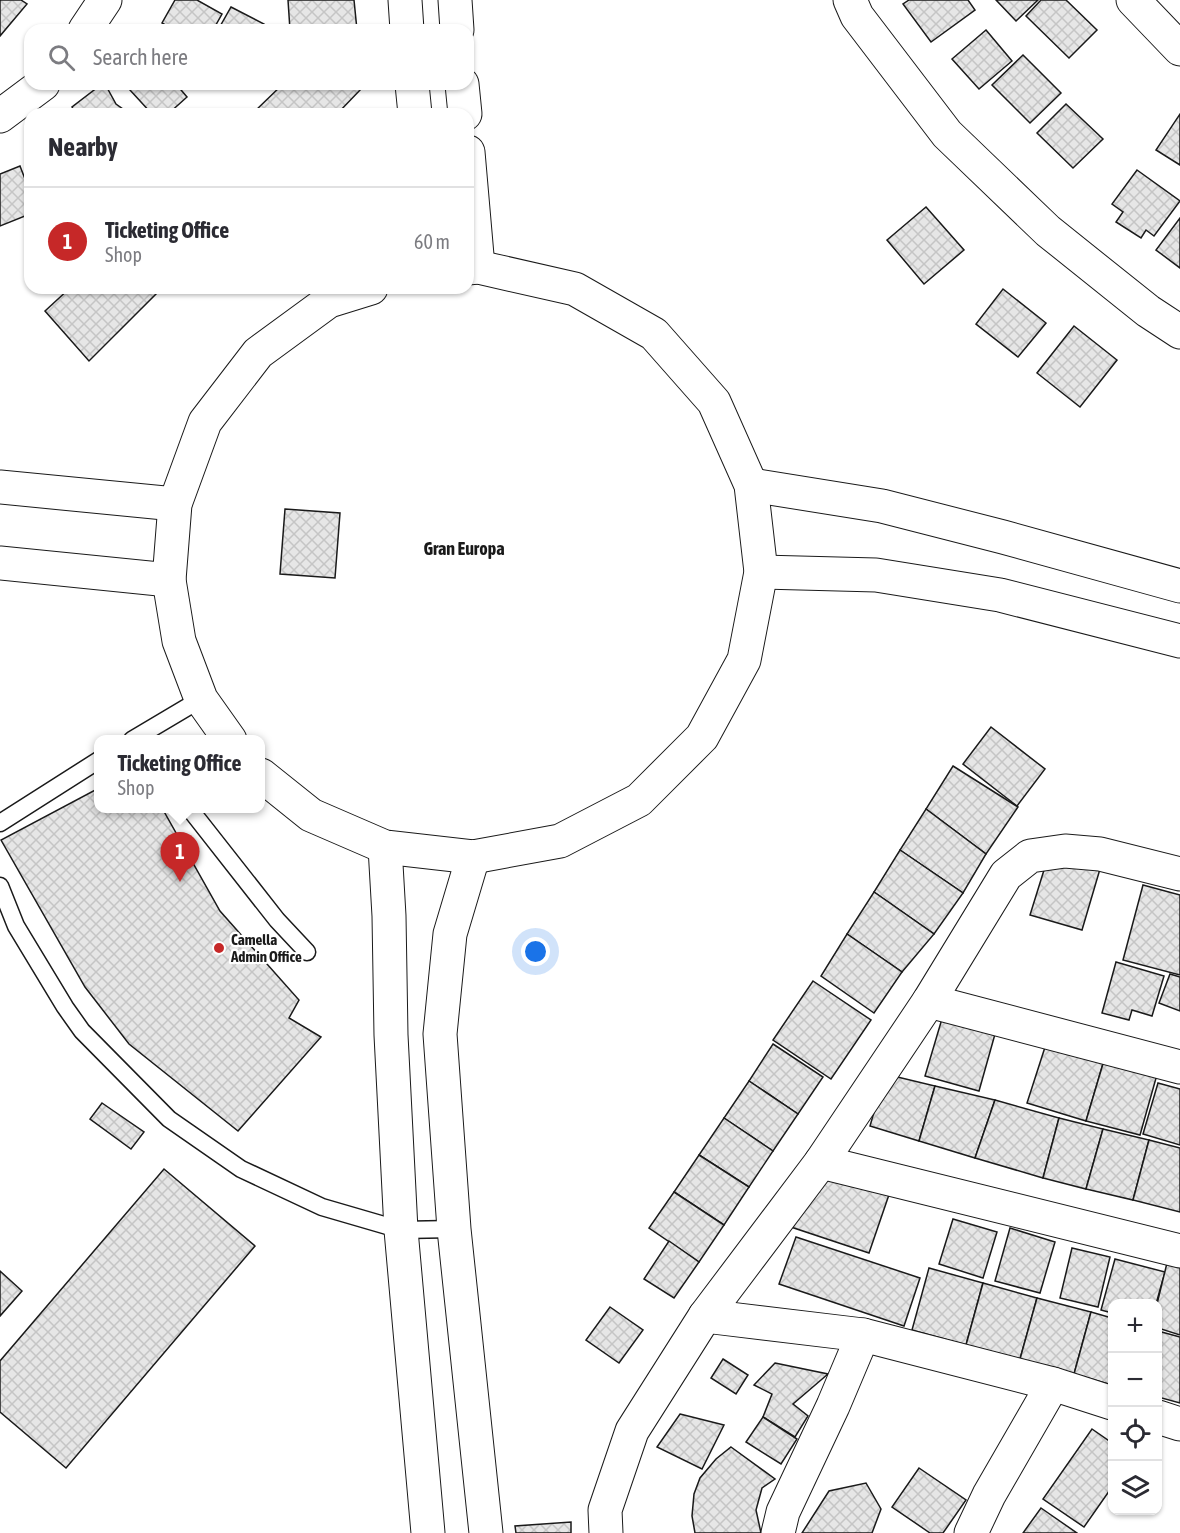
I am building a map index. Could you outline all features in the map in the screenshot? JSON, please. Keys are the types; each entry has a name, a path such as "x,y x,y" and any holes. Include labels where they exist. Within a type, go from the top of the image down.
{"street":[{"path":"89,24 105,0"},
{"path":"405,0 407,24"},
{"path":"455,0 457,24"},
{"path":"850,0 857,16 947,134 1048,231 1148,311 1180,332"},
{"path":"1133,0 1180,49"},
{"path":"0,116 35,90"},
{"path":"413,90 414,108"},
{"path":"463,90 464,108"},
{"path":"265,778 311,815 385,847 473,857 560,841 639,800 695,745 702,738 744,660 761,572 751,485 714,402 654,334 575,289 474,268"},
{"path":"227,735 201,699 179,641 169,580 175,504 205,422 258,353 329,301 352,294"},
{"path":"751,485 882,506 1180,586"},
{"path":"0,487 175,504"},
{"path":"0,563 169,580"},
{"path":"761,572 876,576 1000,595 1180,641"},
{"path":"385,847 391,1035 401,1230 428,1533"},
{"path":"606,1533 605,1510 632,1431 705,1316 821,1162 929,1001 1006,874 1030,856 1065,851 1100,854 1180,874"},
{"path":"473,857 450,934 440,1034 454,1229 486,1533"},
{"path":"929,1001 1180,1067"},
{"path":"821,1162 1180,1251"},
{"path":"705,1316 863,1335 1053,1384 1108,1401"},
{"path":"778,1533 783,1512 833,1406 863,1335"},
{"path":"971,1533 989,1495 1053,1384"},
{"path":"1162,1418 1180,1424"}],"lane":[{"path":"142,735 201,699"},
{"path":"0,823 94,763"},
{"path":"193,813 277,920 307,952"},
{"path":"0,886 16,926 64,1007 82,1031 169,1119 241,1169 322,1207 401,1230 454,1229"}],"building":[{"path":"0,0 21,0 27,4 0,36"},
{"path":"175,0 197,0 222,14 216,24 162,23"},
{"path":"288,0 354,0 356,24 290,24"},
{"path":"909,0 968,0 975,10 931,42 903,4"},
{"path":"996,0 1038,0 1016,21"},
{"path":"1041,0 1066,0 1097,30 1069,58 1026,16"},
{"path":"231,7 264,24 221,24"},
{"path":"986,30 1012,61 979,89 952,59"},
{"path":"1023,55 1061,93 1030,123 992,85"},
{"path":"94,90 108,90 116,104 122,108 73,108"},
{"path":"130,90 181,90 187,97 175,108 146,108"},
{"path":"277,90 360,90 343,108 258,108"},
{"path":"1066,104 1103,139 1073,168 1037,133"},
{"path":"1180,114 1180,165 1156,150"},
{"path":"20,166 24,176 24,216 0,226 0,174"},
{"path":"1137,170 1180,201 1154,236 1146,230 1141,238 1116,222 1123,212 1112,204"},
{"path":"926,207 964,250 924,284 887,240"},
{"path":"1180,218 1180,268 1156,250"},
{"path":"1003,289 1046,323 1018,357 976,324"},
{"path":"63,294 156,294 89,361 45,311"},
{"path":"1074,326 1117,360 1080,407 1037,373"},
{"path":"285,509 340,513 335,578 280,574"},
{"path":"991,727 1045,769 1017,806 963,764"},
{"path":"953,766 1018,807 986,854 926,809"},
{"path":"94,791 94,813 165,813 220,911 299,1000 289,1018 321,1037 238,1131 129,1044 85,987 1,840"},
{"path":"926,809 986,854 963,893 900,850"},
{"path":"900,850 963,893 934,934 874,892"},
{"path":"1049,854 1100,869 1082,930 1030,915"},
{"path":"1143,885 1180,895 1180,975 1123,960"},
{"path":"874,892 934,934 902,972 847,934"},
{"path":"847,934 902,972 874,1013 821,976"},
{"path":"1116,962 1164,976 1152,1016 1132,1010 1129,1020 1102,1013"},
{"path":"1170,974 1180,977 1180,1011 1159,1003"},
{"path":"813,981 871,1020 831,1079 773,1040"},
{"path":"944,1012 997,1027 979,1091 925,1076"},
{"path":"1047,1041 1105,1057 1086,1121 1027,1103"},
{"path":"773,1044 823,1077 798,1114 749,1081"},
{"path":"1105,1057 1158,1071 1140,1135 1086,1121"},
{"path":"885,1074 935,1086 919,1141 870,1126"},
{"path":"749,1081 798,1114 773,1151 724,1118"},
{"path":"1158,1083 1180,1089 1180,1145 1143,1134"},
{"path":"935,1086 995,1100 975,1158 919,1141"},
{"path":"995,1100 1059,1118 1043,1178 975,1158"},
{"path":"102,1103 144,1132 131,1149 90,1119"},
{"path":"724,1118 773,1151 749,1187 699,1155"},
{"path":"1059,1118 1103,1129 1086,1189 1043,1178"},
{"path":"1103,1129 1149,1140 1133,1200 1086,1189"},
{"path":"1149,1140 1180,1148 1180,1212 1133,1200"},
{"path":"699,1155 749,1187 724,1225 674,1192"},
{"path":"164,1169 255,1246 66,1468 0,1412 0,1361"},
{"path":"831,1169 893,1183 869,1253 791,1227"},
{"path":"674,1192 724,1225 699,1262 649,1228"},
{"path":"953,1219 997,1232 983,1278 939,1264"},
{"path":"1010,1228 1055,1242 1040,1293 995,1281"},
{"path":"796,1237 920,1278 904,1326 779,1284"},
{"path":"669,1241 699,1262 674,1298 644,1279"},
{"path":"1072,1248 1110,1257 1098,1307 1060,1298"},
{"path":"1115,1259 1165,1272 1157,1299 1108,1299 1108,1312 1101,1310"},
{"path":"1167,1263 1180,1266 1180,1335 1162,1329 1162,1299 1158,1299"},
{"path":"929,1268 983,1283 966,1345 912,1330"},
{"path":"0,1271 22,1291 0,1316"},
{"path":"983,1283 1037,1298 1020,1359 966,1345"},
{"path":"1037,1298 1091,1312 1074,1374 1020,1359"},
{"path":"610,1307 643,1330 619,1363 586,1340"},
{"path":"1091,1312 1108,1317 1108,1384 1074,1374"},
{"path":"1162,1332 1180,1337 1180,1403 1162,1398"},
{"path":"723,1359 748,1375 736,1394 711,1378"},
{"path":"775,1363 828,1374 793,1404 808,1416 795,1437 763,1417 772,1394 754,1385"},
{"path":"680,1414 724,1425 702,1469 657,1447"},
{"path":"763,1417 797,1439 781,1464 746,1442"},
{"path":"1092,1429 1108,1440 1108,1493 1084,1527 1043,1499"},
{"path":"731,1447 775,1479 762,1488 756,1510 761,1533 695,1533 692,1516 694,1494 700,1478 716,1459"},
{"path":"919,1468 966,1500 943,1533 930,1533 892,1507"},
{"path":"866,1483 881,1509 872,1533 802,1533 829,1491"},
{"path":"1041,1508 1077,1533 1023,1533"},
{"path":"571,1522 571,1533 516,1533 515,1526"}],"place":[{"name":"Ticketing Office","path":"180,882"},
{"name":"Camella Admin Office","path":"219,948"}],"district":[{"name":"Gran Europa","path":"464,548"}]}
